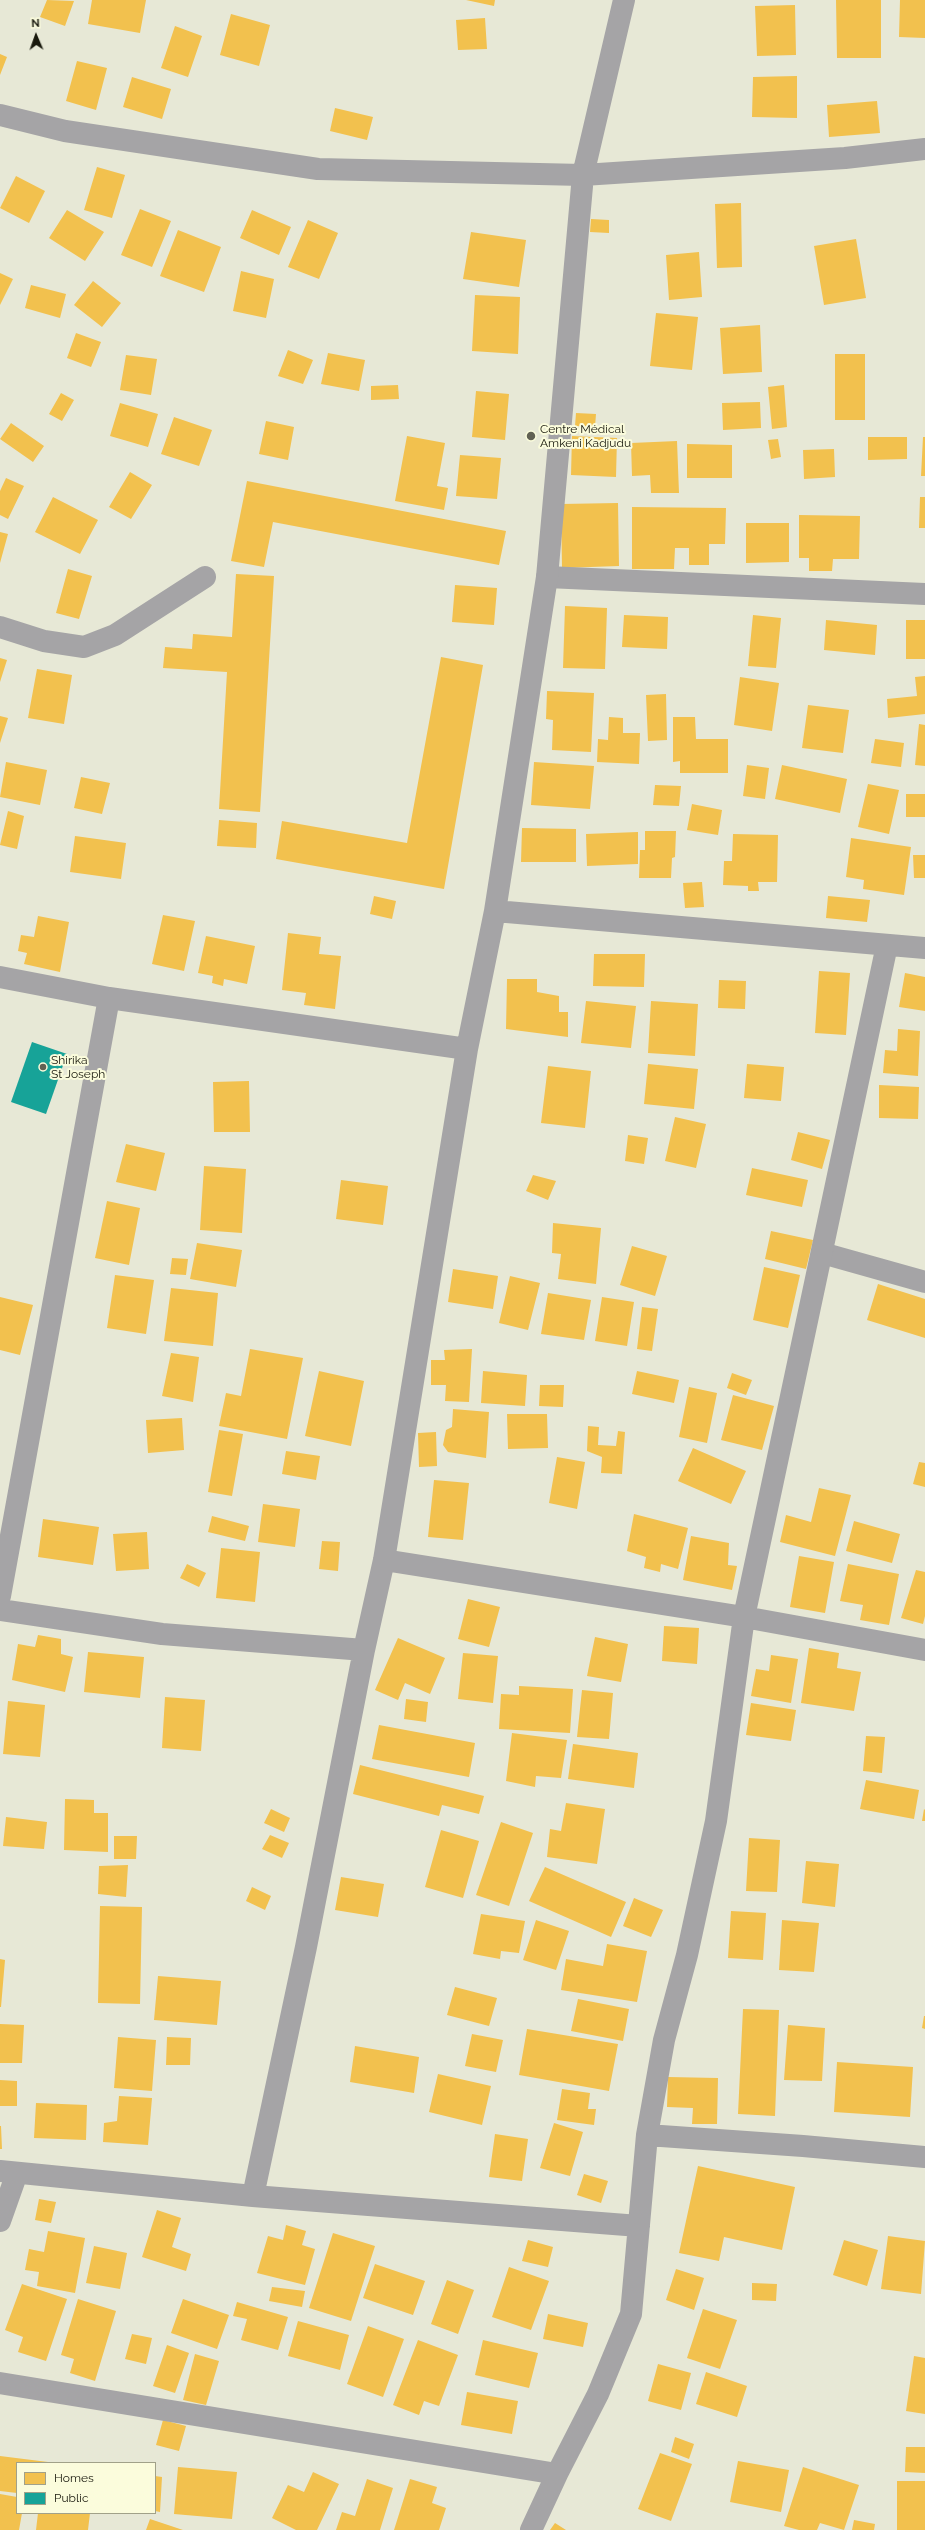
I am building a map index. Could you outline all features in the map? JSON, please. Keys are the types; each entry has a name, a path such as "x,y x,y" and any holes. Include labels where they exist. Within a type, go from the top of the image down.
{"street":[{"path":"253,2196 306,1947 364,1650 384,1560 467,1049 495,911 547,577 583,174 624,0"},
{"path":"0,115 65,131 318,169 583,174 845,158 925,149"},
{"path":"0,627 44,640 84,647 115,635 204,577"},
{"path":"547,577 925,594"},
{"path":"495,911 925,948"},
{"path":"532,2530 557,2474 598,2394 631,2314 647,2136 664,2040 687,1955 716,1821 744,1616 887,945"},
{"path":"0,977 109,998 467,1049"},
{"path":"0,1596 109,998"},
{"path":"822,1254 925,1282"},
{"path":"384,1560 744,1616 925,1650"},
{"path":"0,1610 162,1634 364,1650"},
{"path":"647,2136 803,2146 925,2158"},
{"path":"0,2221 8,2172 253,2196 640,2226"},
{"path":"0,2383 557,2474"}],"building: Homes":[{"path":"47,0 74,1 65,26 40,17"},
{"path":"92,0 146,0 140,33 88,24"},
{"path":"466,0 495,0 494,6"},
{"path":"836,0 881,0 881,58 837,58"},
{"path":"900,0 925,0 925,38 899,37"},
{"path":"795,5 796,55 757,56 755,6"},
{"path":"231,14 270,25 259,66 220,55"},
{"path":"485,18 487,49 458,50 456,20"},
{"path":"175,26 202,36 188,77 161,68"},
{"path":"0,54 7,57 0,75"},
{"path":"77,61 107,68 96,110 66,101"},
{"path":"797,76 797,118 752,117 753,77"},
{"path":"132,77 171,89 162,119 123,107"},
{"path":"877,101 880,133 829,137 827,105"},
{"path":"335,108 373,117 367,140 330,131"},
{"path":"97,167 125,175 112,218 84,210"},
{"path":"16,176 45,191 29,223 0,208"},
{"path":"741,203 742,267 717,268 715,204"},
{"path":"140,209 171,221 152,267 121,255"},
{"path":"67,210 104,232 85,261 49,238"},
{"path":"252,210 291,227 279,255 240,238"},
{"path":"591,219 609,220 609,233 590,232"},
{"path":"308,220 338,233 319,279 288,267"},
{"path":"178,230 221,247 204,292 160,276"},
{"path":"471,232 526,240 519,287 463,279"},
{"path":"856,239 866,298 824,305 814,246"},
{"path":"699,252 702,297 669,300 666,255"},
{"path":"241,271 274,279 266,318 233,311"},
{"path":"0,273 13,279 0,305"},
{"path":"93,281 121,303 102,327 74,305"},
{"path":"31,285 66,294 60,318 25,308"},
{"path":"475,295 520,297 518,354 472,351"},
{"path":"656,313 698,317 692,370 650,366"},
{"path":"760,325 762,372 723,374 720,328"},
{"path":"76,333 101,342 91,367 67,358"},
{"path":"288,350 313,360 303,384 278,376"},
{"path":"328,353 365,360 359,391 321,384"},
{"path":"835,354 865,354 865,420 835,420"},
{"path":"126,355 157,359 151,395 120,390"},
{"path":"398,385 399,399 371,400 371,386"},
{"path":"784,385 787,427 772,429 768,387"},
{"path":"476,391 509,394 505,440 472,437"},
{"path":"61,393 74,400 62,421 49,414"},
{"path":"760,402 761,428 723,430 722,403"},
{"path":"120,403 158,414 148,447 110,436"},
{"path":"576,413 596,414 595,427 575,426"},
{"path":"174,417 212,430 199,466 161,454"},
{"path":"266,421 294,427 288,460 259,454"},
{"path":"11,423 44,446 33,462 0,439"},
{"path":"407,436 445,443 437,486 448,488 444,510 395,501"},
{"path":"572,436 617,438 616,477 571,475"},
{"path":"868,437 907,437 907,459 868,460"},
{"path":"923,437 925,437 925,476 921,476"},
{"path":"778,439 781,457 771,459 768,440"},
{"path":"677,441 679,493 651,493 650,475 632,476 631,443"},
{"path":"687,444 732,445 732,478 687,478"},
{"path":"834,449 835,477 804,479 803,450"},
{"path":"460,455 501,458 497,499 456,496"},
{"path":"130,472 152,485 131,519 109,507"},
{"path":"6,478 24,486 8,519 0,515 0,491"},
{"path":"247,481 506,531 499,565 273,522 264,567 231,561"},
{"path":"53,497 98,520 80,554 35,532"},
{"path":"920,497 925,497 925,528 919,528"},
{"path":"618,503 619,566 562,568 561,504"},
{"path":"632,507 726,508 725,544 709,544 709,565 689,565 689,548 675,548 674,569 632,569"},
{"path":"799,515 860,516 859,559 833,559 832,571 809,571 809,558 799,558"},
{"path":"746,523 789,523 789,562 746,563"},
{"path":"0,532 8,534 0,563"},
{"path":"68,569 92,576 79,619 56,613"},
{"path":"236,574 274,576 260,812 219,809 227,672 163,668 165,647 192,649 193,634 232,637"},
{"path":"455,585 497,588 494,625 452,622"},
{"path":"565,606 607,608 605,669 563,668"},
{"path":"624,615 668,617 667,649 622,647"},
{"path":"753,615 781,618 776,668 748,666"},
{"path":"826,620 877,625 875,655 824,650"},
{"path":"906,620 925,620 925,659 906,659"},
{"path":"441,657 483,665 444,889 276,859 282,821 407,843"},
{"path":"0,658 7,660 0,682"},
{"path":"37,669 72,675 64,724 28,718"},
{"path":"925,676 925,714 888,718 887,699 917,696 915,677"},
{"path":"740,677 779,683 772,731 734,725"},
{"path":"547,691 594,693 591,752 552,750 553,720 546,719"},
{"path":"666,694 667,740 648,741 646,695"},
{"path":"808,705 849,710 843,753 802,748"},
{"path":"0,716 8,718 0,743"},
{"path":"609,717 623,718 623,733 640,733 639,764 597,762 598,739 608,740"},
{"path":"673,717 695,717 696,739 728,739 728,773 680,773 680,761 673,762"},
{"path":"919,724 925,725 925,766 915,765"},
{"path":"875,739 904,743 901,767 871,763"},
{"path":"6,762 47,770 40,805 0,797"},
{"path":"534,762 594,766 590,809 531,805"},
{"path":"747,765 769,768 765,799 743,796"},
{"path":"782,765 847,779 840,813 775,799"},
{"path":"81,777 110,783 102,814 74,808"},
{"path":"868,784 899,790 889,834 858,827"},
{"path":"655,785 681,786 679,806 653,805"},
{"path":"906,794 925,794 925,817 906,817"},
{"path":"692,804 722,810 718,835 687,830"},
{"path":"8,811 24,816 17,849 0,845"},
{"path":"219,820 257,823 256,848 217,846"},
{"path":"522,828 576,829 576,862 521,862"},
{"path":"645,831 676,831 675,857 672,858 671,878 639,878 640,850 645,850"},
{"path":"638,832 638,864 587,866 586,834"},
{"path":"733,834 778,835 777,882 758,882 759,891 748,891 748,886 723,885 724,861 732,861"},
{"path":"75,836 126,843 121,879 70,872"},
{"path":"851,838 911,847 904,895 863,889 864,880 846,877"},
{"path":"913,855 925,855 925,878 914,878"},
{"path":"702,882 704,907 685,908 683,883"},
{"path":"374,896 396,901 392,919 370,914"},
{"path":"828,896 870,900 867,922 826,918"},
{"path":"163,915 195,921 184,971 152,964"},
{"path":"38,916 69,922 60,972 24,964 27,953 18,951 21,935 34,937"},
{"path":"288,933 321,937 319,954 341,956 335,1009 304,1005 306,993 282,990"},
{"path":"206,936 255,946 247,984 224,979 223,986 212,983 213,976 198,973"},
{"path":"594,954 645,954 644,987 593,986"},
{"path":"819,971 850,973 846,1035 815,1033"},
{"path":"905,973 925,977 925,1011 899,1007"},
{"path":"507,979 537,979 537,992 559,996 559,1012 568,1012 568,1037 506,1029"},
{"path":"719,980 746,981 745,1009 718,1008"},
{"path":"586,1001 636,1006 631,1048 581,1043"},
{"path":"651,1001 698,1004 695,1056 648,1053"},
{"path":"898,1029 920,1031 918,1076 883,1073 885,1050 897,1051"},
{"path":"648,1064 698,1069 694,1109 644,1104"},
{"path":"747,1064 784,1067 781,1101 744,1098"},
{"path":"548,1066 591,1071 585,1128 541,1123"},
{"path":"249,1081 250,1132 214,1132 213,1082"},
{"path":"879,1085 919,1087 918,1119 879,1118"},
{"path":"675,1117 706,1124 696,1168 665,1161"},
{"path":"798,1132 830,1140 822,1169 791,1160"},
{"path":"628,1135 648,1138 644,1164 625,1161"},
{"path":"126,1144 165,1153 156,1191 116,1182"},
{"path":"204,1166 246,1169 242,1233 200,1230"},
{"path":"752,1168 808,1180 802,1207 746,1195"},
{"path":"533,1175 556,1181 548,1200 526,1191"},
{"path":"341,1180 388,1186 383,1225 336,1219"},
{"path":"107,1201 140,1208 129,1265 95,1258"},
{"path":"553,1223 601,1228 596,1284 558,1279 561,1254 552,1253"},
{"path":"771,1231 813,1240 806,1269 765,1259"},
{"path":"197,1243 242,1250 236,1287 190,1279"},
{"path":"632,1246 667,1256 655,1296 620,1285"},
{"path":"172,1258 188,1259 186,1275 170,1274"},
{"path":"764,1267 800,1275 788,1328 753,1320"},
{"path":"453,1269 498,1276 493,1309 448,1302"},
{"path":"115,1275 154,1280 146,1334 107,1328"},
{"path":"510,1276 540,1283 528,1330 499,1323"},
{"path":"878,1284 925,1299 925,1338 867,1320"},
{"path":"171,1288 218,1293 213,1346 164,1341"},
{"path":"548,1293 591,1300 584,1340 541,1334"},
{"path":"0,1297 33,1305 20,1355 0,1350"},
{"path":"602,1297 634,1302 627,1346 595,1341"},
{"path":"642,1307 658,1309 652,1351 637,1349"},
{"path":"250,1349 303,1358 287,1439 219,1426 226,1393 241,1396"},
{"path":"472,1349 469,1402 445,1401 446,1385 431,1385 431,1360 445,1360 444,1350"},
{"path":"171,1353 199,1357 193,1402 162,1396"},
{"path":"319,1371 364,1381 351,1446 305,1436"},
{"path":"483,1371 527,1375 525,1406 481,1403"},
{"path":"637,1371 679,1380 674,1403 632,1394"},
{"path":"732,1373 752,1380 746,1395 727,1388"},
{"path":"540,1385 564,1385 563,1407 539,1406"},
{"path":"689,1387 717,1393 707,1443 679,1437"},
{"path":"733,1395 774,1406 762,1450 721,1440"},
{"path":"453,1409 489,1412 486,1458 448,1452 443,1445 446,1430 452,1427"},
{"path":"507,1414 547,1414 548,1448 508,1449"},
{"path":"182,1418 184,1450 148,1453 146,1420"},
{"path":"588,1426 599,1427 598,1445 616,1446 618,1431 625,1432 622,1474 601,1473 602,1457 587,1451"},
{"path":"219,1430 243,1434 232,1496 208,1492"},
{"path":"436,1432 437,1466 419,1467 418,1433"},
{"path":"693,1448 746,1471 731,1504 678,1481"},
{"path":"286,1451 320,1456 316,1480 282,1474"},
{"path":"557,1457 585,1462 577,1509 549,1503"},
{"path":"919,1462 925,1463 925,1487 913,1484"},
{"path":"434,1480 469,1483 463,1540 428,1537"},
{"path":"819,1488 851,1495 835,1556 780,1542 786,1515 811,1522"},
{"path":"263,1504 300,1509 295,1547 258,1542"},
{"path":"634,1514 688,1528 678,1569 661,1564 660,1572 644,1568 646,1557 627,1551"},
{"path":"212,1516 249,1526 245,1541 208,1532"},
{"path":"43,1519 99,1527 93,1565 38,1557"},
{"path":"854,1521 900,1534 892,1563 846,1551"},
{"path":"147,1532 149,1569 116,1571 113,1534"},
{"path":"691,1536 729,1543 728,1565 737,1566 732,1590 683,1580"},
{"path":"322,1541 340,1542 338,1571 319,1569"},
{"path":"221,1548 260,1552 255,1602 216,1598"},
{"path":"799,1556 834,1562 825,1613 790,1607"},
{"path":"187,1564 206,1573 199,1587 180,1578"},
{"path":"848,1564 899,1574 889,1625 860,1620 863,1605 840,1601"},
{"path":"916,1570 925,1572 925,1616 923,1624 901,1618"},
{"path":"468,1599 500,1607 489,1647 458,1639"},
{"path":"664,1626 699,1628 697,1664 662,1661"},
{"path":"38,1635 61,1639 61,1654 73,1657 65,1692 12,1680 18,1644 35,1647"},
{"path":"595,1637 628,1644 621,1682 587,1676"},
{"path":"398,1638 445,1658 430,1694 405,1683 398,1700 375,1690"},
{"path":"809,1648 839,1653 837,1668 861,1672 854,1711 801,1703"},
{"path":"88,1652 144,1657 140,1698 84,1692"},
{"path":"463,1653 498,1656 493,1703 458,1699"},
{"path":"771,1655 798,1659 791,1703 751,1696 756,1669 769,1671"},
{"path":"519,1686 573,1689 570,1733 499,1729 501,1694 519,1695"},
{"path":"582,1690 613,1693 609,1739 577,1737"},
{"path":"165,1697 205,1700 201,1751 162,1748"},
{"path":"406,1699 428,1702 426,1722 404,1719"},
{"path":"8,1701 45,1705 40,1757 3,1754"},
{"path":"751,1703 796,1710 791,1741 746,1735"},
{"path":"379,1725 475,1743 469,1777 372,1759"},
{"path":"512,1733 567,1740 561,1778 536,1776 535,1787 506,1781"},
{"path":"866,1736 885,1737 882,1773 863,1771"},
{"path":"573,1744 638,1753 634,1788 568,1779"},
{"path":"360,1765 484,1796 479,1814 442,1805 439,1816 353,1794"},
{"path":"866,1780 919,1790 914,1819 860,1809"},
{"path":"65,1799 94,1800 94,1813 108,1813 108,1852 64,1850"},
{"path":"566,1803 605,1809 597,1864 547,1857 550,1829 561,1831"},
{"path":"271,1809 290,1818 284,1832 264,1823"},
{"path":"924,1809 925,1821 922,1821"},
{"path":"6,1817 47,1822 44,1849 3,1846"},
{"path":"501,1822 533,1833 509,1906 476,1895"},
{"path":"441,1830 479,1841 463,1898 425,1887"},
{"path":"270,1835 289,1843 282,1858 262,1849"},
{"path":"114,1836 137,1836 136,1859 114,1859"},
{"path":"749,1838 780,1840 777,1892 746,1891"},
{"path":"806,1861 839,1864 835,1907 802,1903"},
{"path":"128,1865 126,1897 98,1894 99,1866"},
{"path":"545,1867 626,1902 611,1937 529,1901"},
{"path":"341,1877 384,1884 378,1917 335,1910"},
{"path":"252,1887 271,1896 265,1910 246,1901"},
{"path":"634,1898 663,1910 651,1937 623,1926"},
{"path":"100,1906 142,1907 140,2004 98,2003"},
{"path":"731,1911 766,1913 763,1960 728,1958"},
{"path":"481,1914 525,1921 519,1953 501,1951 500,1959 473,1954"},
{"path":"536,1920 569,1931 556,1970 523,1960"},
{"path":"782,1920 819,1923 814,1972 779,1970"},
{"path":"607,1944 647,1951 637,2002 561,1990 566,1959 603,1966"},
{"path":"0,1959 5,1960 1,2007 0,2007"},
{"path":"158,1976 221,1981 217,2025 154,2020"},
{"path":"455,1987 497,1998 489,2026 447,2015"},
{"path":"578,1999 629,2009 623,2041 571,2031"},
{"path":"743,2009 779,2010 775,2116 738,2114"},
{"path":"925,2016 925,2029 922,2028"},
{"path":"0,2024 24,2025 22,2063 0,2063"},
{"path":"788,2025 825,2028 822,2081 784,2080"},
{"path":"527,2029 618,2044 609,2091 519,2075"},
{"path":"472,2034 503,2040 496,2072 465,2066"},
{"path":"118,2037 156,2040 152,2091 114,2088"},
{"path":"167,2037 191,2038 190,2065 166,2065"},
{"path":"355,2046 419,2057 414,2093 350,2082"},
{"path":"837,2062 913,2067 910,2117 834,2112"},
{"path":"438,2074 491,2086 482,2125 429,2112"},
{"path":"668,2077 718,2078 717,2124 692,2124 693,2108 667,2107"},
{"path":"0,2080 17,2081 17,2106 0,2106"},
{"path":"562,2089 590,2093 588,2109 596,2109 594,2125 557,2120"},
{"path":"119,2096 152,2098 148,2145 103,2142 104,2123 117,2121"},
{"path":"36,2103 87,2105 86,2140 34,2138"},
{"path":"554,2123 583,2132 570,2176 540,2168"},
{"path":"1,2126 2,2149 0,2149"},
{"path":"495,2134 528,2139 522,2181 489,2177"},
{"path":"698,2166 795,2187 782,2250 724,2237 719,2261 679,2253"},
{"path":"584,2174 608,2181 601,2203 577,2195"},
{"path":"39,2199 56,2202 51,2223 35,2220"},
{"path":"157,2210 181,2218 172,2247 191,2254 186,2271 142,2257"},
{"path":"286,2225 306,2231 302,2245 315,2249 305,2285 257,2273 268,2236 283,2240"},
{"path":"48,2231 85,2238 75,2293 37,2286 39,2272 25,2270 29,2249 44,2252"},
{"path":"333,2233 375,2246 351,2321 309,2308"},
{"path":"888,2236 925,2241 921,2294 881,2289"},
{"path":"528,2240 553,2247 548,2267 522,2261"},
{"path":"844,2240 878,2250 867,2286 833,2275"},
{"path":"94,2246 127,2253 120,2289 86,2283"},
{"path":"375,2264 425,2281 413,2315 363,2298"},
{"path":"509,2267 549,2281 531,2330 492,2317"},
{"path":"676,2269 704,2278 694,2310 666,2300"},
{"path":"447,2280 474,2290 458,2334 431,2324"},
{"path":"752,2283 777,2284 776,2301 752,2300"},
{"path":"22,2284 67,2299 46,2361 18,2352 23,2337 5,2330"},
{"path":"272,2287 305,2291 302,2307 269,2301"},
{"path":"78,2299 116,2311 95,2381 70,2373 74,2359 61,2355"},
{"path":"183,2299 229,2315 217,2349 171,2333"},
{"path":"237,2302 288,2317 278,2350 241,2340 247,2319 233,2316"},
{"path":"703,2309 737,2320 720,2369 687,2358"},
{"path":"548,2314 588,2323 583,2347 543,2339"},
{"path":"298,2321 349,2335 340,2370 288,2356"},
{"path":"368,2326 404,2339 383,2397 347,2384"},
{"path":"132,2334 152,2338 146,2364 125,2359"},
{"path":"418,2340 458,2355 439,2406 424,2401 419,2415 393,2405"},
{"path":"483,2340 538,2353 529,2388 475,2375"},
{"path":"167,2345 189,2353 175,2393 153,2386"},
{"path":"195,2354 219,2361 206,2405 183,2400"},
{"path":"914,2356 925,2358 925,2414 906,2411"},
{"path":"658,2364 691,2373 681,2410 648,2401"},
{"path":"706,2372 747,2386 737,2417 696,2404"},
{"path":"467,2392 518,2401 512,2434 461,2425"},
{"path":"163,2420 186,2426 179,2451 156,2445"},
{"path":"675,2437 694,2444 689,2459 671,2452"},
{"path":"906,2447 925,2447 925,2473 905,2472"},
{"path":"660,2453 692,2464 671,2521 638,2509"},
{"path":"0,2456 48,2462 16,2462 16,2493 0,2491"},
{"path":"738,2461 789,2470 781,2512 730,2502"},
{"path":"178,2467 237,2472 232,2519 174,2514"},
{"path":"803,2467 859,2485 844,2530 820,2523 817,2530 799,2530 784,2526"},
{"path":"313,2472 339,2484 317,2530 296,2530 272,2518 288,2485 304,2492"},
{"path":"156,2476 162,2477 160,2512 156,2511"},
{"path":"367,2479 393,2488 380,2530 336,2530 342,2512 355,2516"},
{"path":"410,2479 437,2487 432,2503 446,2508 439,2530 394,2530"},
{"path":"897,2481 925,2481 925,2530 897,2530"},
{"path":"0,2494 16,2497 16,2514 22,2514 19,2530 0,2530"},
{"path":"38,2514 90,2514 88,2530 36,2530"},
{"path":"150,2519 183,2530 146,2530"},
{"path":"854,2520 875,2524 874,2530 852,2530"},
{"path":"555,2523 566,2530 550,2530"}],"building: Public":[{"path":"32,1042 67,1054 46,1114 11,1102"}],"place":[{"name":"Centre Médical Amkeni Kadjudu","path":"531,436"},
{"name":"Shirika St Joseph","path":"43,1067"}]}
